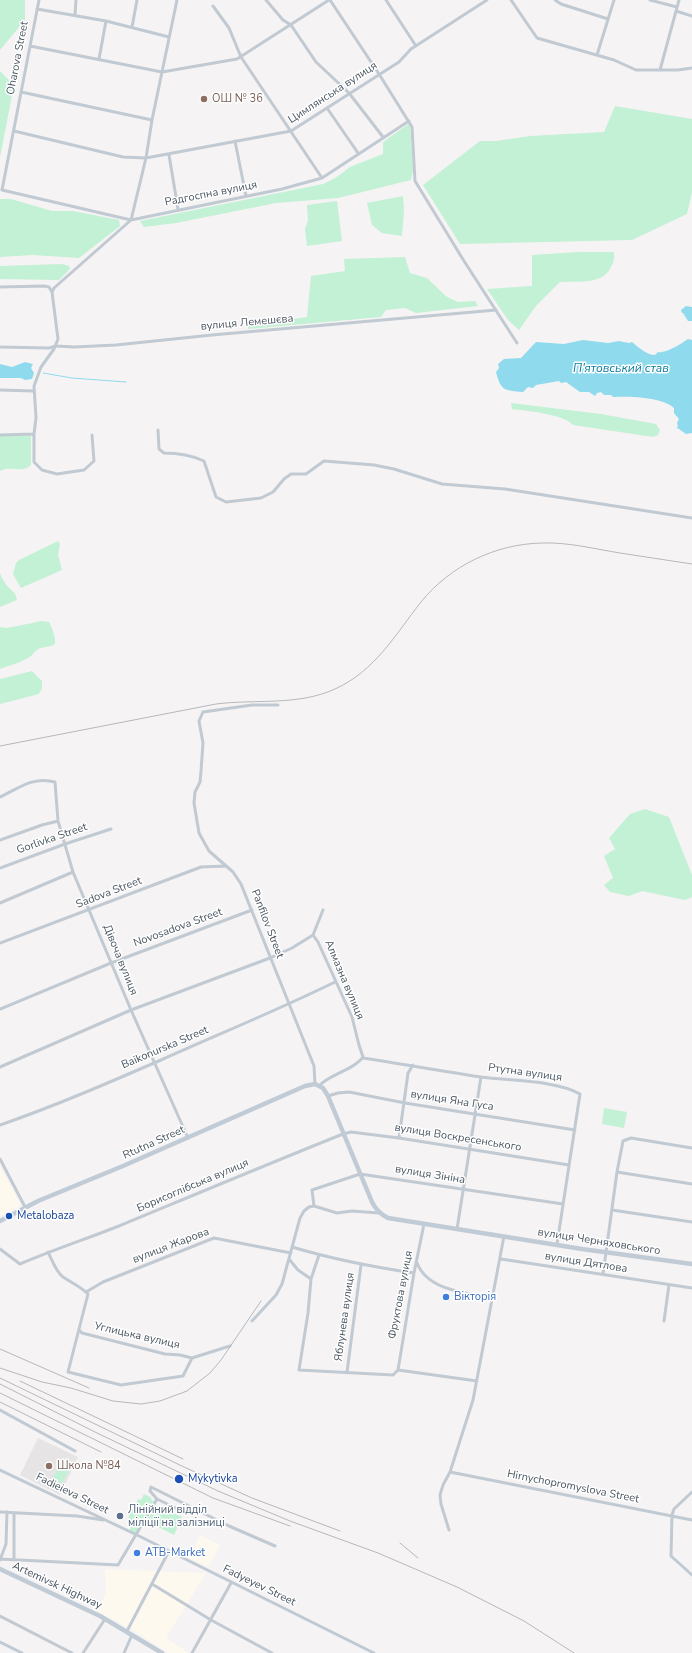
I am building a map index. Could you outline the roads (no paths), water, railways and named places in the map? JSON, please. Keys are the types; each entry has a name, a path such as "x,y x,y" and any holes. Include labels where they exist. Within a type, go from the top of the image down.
{"main road":[{"path":"318,1085 328,1096 372,1202 379,1213"},
{"name":"Rtutna Street","path":"0,1220 25,1207 188,1138 305,1086 318,1085"},
{"name":"вулиця Черняховського","path":"379,1213 388,1218 424,1224 692,1264"},
{"name":"Artemivsk Highway","path":"0,1569 127,1631"},
{"path":"127,1631 162,1653"}],"street":[{"name":"Oharova Street","path":"2,190 39,0"},
{"path":"74,15 76,0"},
{"path":"132,27 137,0"},
{"path":"52,292 57,284 131,220 146,158 152,120 177,0"},
{"path":"266,0 283,20 291,25 316,62 349,93 383,137"},
{"path":"30,46 162,72 237,60 330,0 380,74 412,127 415,181 517,343"},
{"path":"386,0 416,46"},
{"name":"Цимлянська вулиця","path":"14,131 123,156 146,158 169,155 290,131 399,62 416,46 487,0"},
{"path":"511,0 537,38 597,55 636,70 683,70 692,68"},
{"path":"555,0 561,4 608,19"},
{"path":"597,55 614,0"},
{"path":"650,0 677,7"},
{"path":"660,70 679,0"},
{"path":"213,6 229,28 242,57 322,178"},
{"path":"37,9 106,21 170,37"},
{"path":"676,11 692,16"},
{"path":"99,59 106,21"},
{"path":"21,92 152,120"},
{"path":"327,108 358,154"},
{"name":"Радгоспна вулиця","path":"2,190 131,220 178,209 282,189 322,178 409,121"},
{"path":"235,141 246,196"},
{"path":"169,155 178,209"},
{"path":"0,287 44,286 49,287 52,292 58,339 56,346 41,367 36,378 33,391 36,418 34,434 34,462 42,470 57,474 84,470 94,461 92,435"},
{"name":"вулиця Лемешєва","path":"0,347 49,348 56,346 74,347 116,345 496,310"},
{"path":"0,390 33,391"},
{"path":"158,430 159,449 164,453 179,453 204,461 216,497 226,502 261,498 273,492 284,479 291,474 306,474 324,461 374,465 394,469 442,484 505,489 692,518"},
{"path":"0,435 34,434"},
{"name":"Panfilov Street","path":"278,704 252,705 203,712 199,721 203,743 200,782 195,792 194,803 199,833 209,851 226,866 241,884 314,1066 318,1085"},
{"name":"Дівоча вулиця","path":"0,797 32,781 45,780 55,782 58,821 73,872 131,1010 188,1138"},
{"path":"0,840 58,821"},
{"name":"Gorlivka Street","path":"0,868 111,829"},
{"name":"Sadova Street","path":"0,943 201,867 226,866"},
{"path":"0,903 73,872"},
{"name":"Novosadova Street","path":"0,1009 111,963 252,910"},
{"path":"313,935 323,910"},
{"name":"Алмазна вулиця","path":"0,1066 131,1010 270,958 292,948 313,935 318,942 352,1017 363,1057"},
{"name":"Baikonurska Street","path":"0,1125 29,1115 154,1063 336,982"},
{"path":"318,1085 341,1074 363,1057"},
{"name":"Ртутна вулиця","path":"363,1057 481,1077 542,1083 572,1089 580,1094 557,1244"},
{"path":"399,1138 408,1073 413,1065"},
{"path":"457,1229 462,1189 481,1077"},
{"name":"вулиця Яна Гуса","path":"328,1096 338,1092 349,1092 405,1103 575,1130"},
{"name":"вулиця Воскресенського","path":"343,1134 351,1132 399,1138 569,1165"},
{"name":"Борисоглібська вулиця","path":"0,1249 20,1264 48,1252 83,1241 343,1134"},
{"path":"603,1274 617,1172 623,1141 631,1138 692,1148"},
{"path":"0,1159 25,1207"},
{"path":"617,1172 692,1184"},
{"name":"вулиця Зініна","path":"314,1206 312,1190 360,1174 563,1204"},
{"path":"252,1321 276,1295 282,1284 304,1211 309,1207 314,1206 336,1213 352,1211 379,1213"},
{"path":"612,1210 692,1222"},
{"name":"Фруктова вулиця","path":"398,1370 414,1273 424,1224"},
{"path":"448,1530 440,1499 443,1485 450,1472 473,1400 501,1259 504,1236"},
{"name":"вулиця Жарова","path":"87,1293 103,1282 214,1238 291,1253"},
{"path":"292,1247 319,1256 361,1265 414,1273"},
{"path":"48,1252 62,1276 81,1287 87,1293"},
{"path":"319,1256 311,1279 308,1313 299,1370 393,1375 398,1370 477,1381"},
{"path":"289,1259 298,1270 311,1279"},
{"name":"вулиця Дятлова","path":"501,1259 692,1288"},
{"path":"416,1262 426,1277 452,1290 493,1298"},
{"name":"Яблунева вулиця","path":"347,1372 361,1265"},
{"path":"664,1321 669,1285"},
{"name":"Углицька вулиця","path":"87,1293 68,1372 121,1385 183,1376 192,1358"},
{"name":"Углицька вулиця","path":"79,1330 82,1333 165,1354 180,1355 192,1358 230,1346"},
{"path":"0,1410 75,1451"},
{"name":"Fadieieva Street","path":"0,1470 137,1535"},
{"name":"Hirnychopromyslova Street","path":"450,1472 692,1520"},
{"path":"186,1513 158,1499 150,1491 151,1487 229,1526 275,1546"},
{"path":"692,1492 674,1509 672,1515 671,1556 692,1575"},
{"path":"7,1512 6,1544 0,1559 118,1565 158,1499"},
{"path":"0,1512 77,1516 104,1520"},
{"path":"14,1513 14,1559"},
{"name":"Fadyeyev Street","path":"137,1535 374,1653"},
{"path":"127,1631 169,1551"},
{"path":"192,1653 231,1583"},
{"path":"152,1584 211,1620 272,1653"},
{"path":"0,1616 72,1653"},
{"path":"83,1653 105,1619"},
{"path":"124,1653 132,1634"},
{"path":"0,1642 22,1653"}],"water":[{"path":"686,306 692,307 692,321 688,321 682,313 681,310"},
{"name":"П'ятовський став","path":"688,339 692,340 692,433 686,434 676,427 678,427 677,423 679,419 674,413 674,408 669,404 654,399 613,397 611,395 604,395 601,392 597,393 595,396 589,392 580,392 566,382 561,383 559,381 536,385 533,388 528,387 523,392 512,391 502,387 496,372 499,368 498,364 504,359 521,358 536,342 564,344 583,340 608,343 619,341 629,343 632,342 646,352 655,355 658,352 674,348"},
{"path":"25,362 33,364 31,368 34,373 32,379 25,380 21,378 0,378 0,364 12,367"}],"waterway":[{"path":"43,373 72,378 126,382"}],"railway":[{"path":"0,746 216,704 291,700 306,698 335,689 362,672 373,662 393,639 421,602 446,578 475,559 507,548 524,544 552,543 581,546 692,564"},
{"path":"0,1368 42,1382 71,1388 113,1401 141,1404 160,1401 187,1391 210,1373 221,1360 261,1301"},
{"path":"0,1349 89,1388"},
{"path":"0,1378 184,1467 252,1498 340,1531"},
{"path":"20,1381 183,1459"},
{"path":"0,1384 95,1432 218,1491 290,1521 378,1553 457,1587 524,1621 574,1653"},
{"path":"0,1393 213,1498 290,1526"},
{"path":"0,1402 101,1452"},
{"path":"400,1543 418,1558"}],"place":[{"name":"ОШ № 36","path":"204,99"},
{"name":"Metalobaza","path":"9,1216"},
{"name":"Вікторія","path":"446,1297"},
{"name":"Школа №84","path":"49,1466"},
{"name":"Mykytivka","path":"179,1479"},
{"name":"Лінійний відділ міліції на залізниці","path":"120,1516"},
{"name":"ATB-Market","path":"137,1553"}]}
